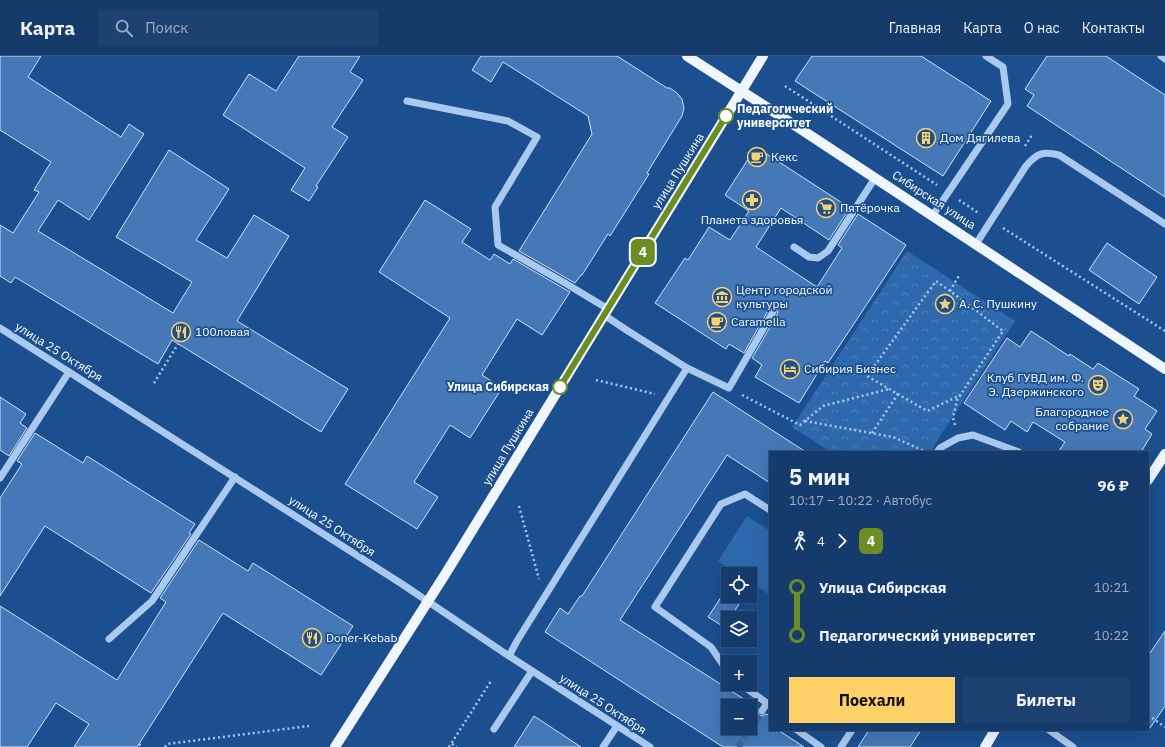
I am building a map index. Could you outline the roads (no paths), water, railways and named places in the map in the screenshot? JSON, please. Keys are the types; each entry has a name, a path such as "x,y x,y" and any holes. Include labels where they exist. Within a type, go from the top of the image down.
{"main road":[{"name":"Сибирская улица","path":"687,56 933,215 1165,369"},
{"name":"улица Пушкина","path":"335,747 429,602 764,56"},
{"path":"1149,478 1165,454"},
{"path":"985,747 994,731"}],"street":[{"path":"933,215 1008,104 1003,67 986,56"},
{"path":"1161,56 1165,59"},
{"path":"407,101 508,121 537,137 495,207 498,245 565,283 606,312 628,331 688,368 729,388 773,312"},
{"path":"976,244 1026,166 1039,154 1048,152 1059,155 1165,224"},
{"path":"794,247 809,257 818,258 828,251 875,178"},
{"name":"улица 25 Октября","path":"0,328 395,579 509,656 650,747"},
{"path":"509,656 688,368"},
{"path":"0,478 69,372"},
{"path":"938,451 940,448 958,438 973,435 1016,451"},
{"path":"109,639 152,601 235,477"},
{"path":"721,661 712,647 655,607 721,504 745,494 769,509"},
{"path":"494,729 532,671"},
{"path":"750,691 768,704 762,711"},
{"path":"603,747 617,726"},
{"path":"798,731 821,747"},
{"path":"841,747 851,731"},
{"path":"1050,731 1073,747"}],"tunnel":[{"path":"738,747 762,711"}],"place":[{"name":"Педагогический университет","path":"726,116"},
{"name":"Дом Дягилева","path":"926,138"},
{"name":"Кекс","path":"757,157"},
{"name":"Планета здоровья","path":"752,200"},
{"name":"Пятёрочка","path":"826,208"},
{"name":"Центр городской культуры","path":"722,297"},
{"name":"А. С. Пушкину","path":"945,304"},
{"name":"Caramella","path":"717,322"},
{"name":"100ловая","path":"181,332"},
{"name":"Сибирия Бизнес","path":"790,369"},
{"name":"Клуб ГУВД им. Ф. Э. Дзержинского","path":"1098,385"},
{"name":"Улица Сибирская","path":"560,387"},
{"name":"Благородное собрание","path":"1123,419"},
{"name":"Doner-Kebab","path":"312,638"}]}
